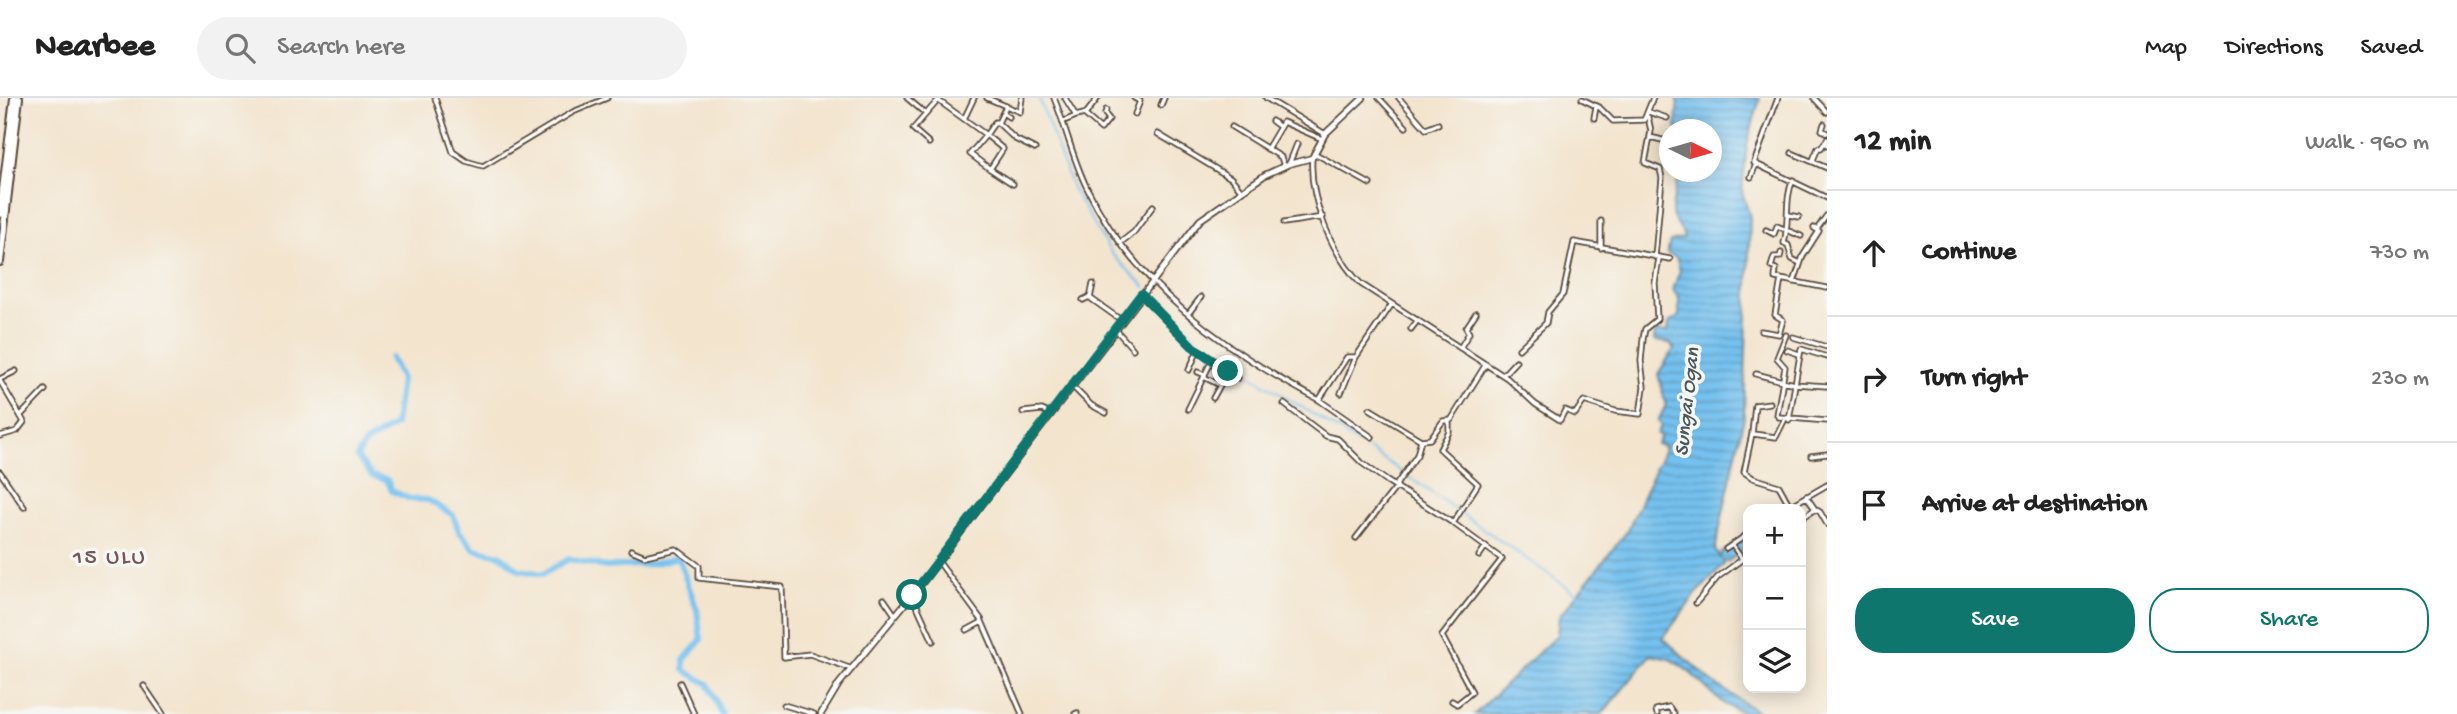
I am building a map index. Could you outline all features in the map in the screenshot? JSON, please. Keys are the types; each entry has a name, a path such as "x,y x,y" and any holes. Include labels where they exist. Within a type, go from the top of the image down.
{"highway":[{"path":"0,214 13,98"},
{"path":"0,262 19,98"}],"street":[{"path":"435,98 453,152 465,160 483,166 573,112 607,98"},
{"path":"907,98 926,114"},
{"path":"964,119 974,98"},
{"path":"987,98 1009,117"},
{"path":"1004,110 1020,112 1022,98"},
{"path":"1054,98 1087,189 1120,243 1150,283 1188,314 1372,437"},
{"path":"1065,98 1076,116"},
{"path":"1064,121 1085,115 1098,98"},
{"path":"1133,98 1140,101 1135,114"},
{"path":"1161,105 1164,98"},
{"path":"1266,98 1324,137"},
{"path":"1363,98 1324,137 1313,156 1312,183 1336,254 1347,271 1361,284 1503,375 1535,404 1560,420 1566,410 1575,414 1584,401 1639,415 1644,387 1641,361 1645,331 1657,319 1661,172 1646,163 1650,137 1648,114"},
{"path":"1379,98 1406,127"},
{"path":"1399,98 1426,129 1432,129 1438,124"},
{"path":"1582,99 1618,122 1644,120 1653,98"},
{"path":"1751,177 1756,164 1754,161 1778,98"},
{"path":"1813,99 1827,112"},
{"path":"929,143 913,129 939,100 1003,148 990,169"},
{"path":"1594,118 1596,107"},
{"path":"1004,110 998,123 995,122 970,153 1013,184"},
{"path":"1085,115 1101,129 1110,119 1105,114 1106,110"},
{"path":"1648,114 1667,118"},
{"path":"1272,121 1280,127"},
{"path":"1267,149 1283,122 1324,137"},
{"path":"998,123 1015,139 1035,149"},
{"path":"1824,124 1822,131 1827,133"},
{"path":"1232,127 1281,157 1287,165"},
{"path":"1158,135 1231,178 1241,190"},
{"path":"1650,137 1659,139"},
{"path":"1813,160 1818,148 1826,142"},
{"path":"1287,165 1297,144"},
{"path":"1793,153 1827,168"},
{"path":"821,714 852,669 896,616 1200,220 1241,190 1287,165 1313,156 1370,184"},
{"path":"1756,164 1827,198"},
{"path":"1793,180 1788,190 1789,215 1784,243 1789,245 1792,259 1800,264"},
{"path":"1120,243 1134,232 1153,206"},
{"path":"1789,215 1799,217"},
{"path":"1794,282 1811,240 1819,231 1816,226 1821,226 1827,215"},
{"path":"1284,223 1323,217"},
{"path":"1601,221 1601,248"},
{"path":"1766,230 1774,234 1777,226 1801,236"},
{"path":"1519,349 1547,322 1548,312 1564,291 1574,242 1670,259"},
{"path":"1781,253 1780,257 1774,257 1771,267 1776,269 1775,278 1827,288"},
{"path":"1761,331 1779,334 1783,320 1775,315 1781,279"},
{"path":"1090,297 1093,284"},
{"path":"1141,294 1192,346 1238,378"},
{"path":"1090,297 1121,320"},
{"path":"1083,300 1090,297"},
{"path":"1188,314 1201,297"},
{"path":"1341,393 1356,357 1392,304"},
{"path":"1460,348 1469,333 1466,328 1476,313"},
{"path":"1411,329 1418,320"},
{"path":"1114,329 1133,349"},
{"path":"1786,335 1777,358 1785,366 1778,416 1827,421"},
{"path":"1793,337 1827,347"},
{"path":"1752,434 1776,437 1787,419 1802,348 1827,357"},
{"path":"1189,370 1198,350"},
{"path":"1787,350 1799,354"},
{"path":"1319,400 1347,357 1356,357"},
{"path":"1188,409 1212,360"},
{"path":"1503,375 1516,361"},
{"path":"1454,522 1478,483 1440,448 1449,432 1449,421 1486,364"},
{"path":"0,436 23,425 22,414 0,380 16,371"},
{"path":"1213,398 1228,371"},
{"path":"1199,372 1220,385"},
{"path":"1756,374 1781,382 1827,386"},
{"path":"1072,386 1092,406 1106,413"},
{"path":"22,414 45,390"},
{"path":"1770,403 1755,405 1744,473 1779,486 1789,504"},
{"path":"1284,404 1330,439 1338,439 1362,463 1454,522 1501,560 1442,637 1472,692 1458,704 1452,701"},
{"path":"1370,409 1421,440 1430,439 1443,421 1449,421"},
{"path":"1023,412 1042,410 1050,414"},
{"path":"1356,538 1397,485 1422,445 1421,440"},
{"path":"1811,456 1827,454"},
{"path":"0,472 24,507"},
{"path":"1794,504 1827,485"},
{"path":"1807,497 1827,524"},
{"path":"1806,515 1814,508"},
{"path":"1726,549 1743,538"},
{"path":"1479,556 1486,546"},
{"path":"1696,603 1718,576 1742,559 1732,546"},
{"path":"631,550 645,556 676,549 697,564 699,578 782,587 784,657 809,654 852,669"},
{"path":"938,561 982,622 1021,713"},
{"path":"912,595 933,641"},
{"path":"884,599 896,616"},
{"path":"967,630 982,622"},
{"path":"680,684 694,714"},
{"path":"144,686 163,714"},
{"path":"784,705 814,714"},
{"path":"1657,714 1656,710 1669,707 1674,714"}],"water":[{"name":"Sungai Ogan","path":"1678,98 1760,98 1747,145 1742,192 1750,217 1744,417 1715,550 1720,558 1721,553 1743,539 1743,551 1727,562 1723,561 1724,565 1697,593 1663,638 1711,681 1761,714 1732,708 1712,694 1685,668 1671,660 1651,655 1602,714 1475,714 1557,635 1559,617 1628,530 1665,447 1657,444 1661,436 1657,434 1661,426 1658,421 1666,405 1658,374 1674,349 1670,343 1654,341 1655,332 1668,332 1669,323 1679,316 1679,298 1673,290 1680,270 1676,257 1667,254 1670,242 1684,238 1672,212 1677,182 1722,182 1722,119 1677,119"}],"waterway":[{"path":"1039,98 1073,190 1112,254 1145,287"},
{"path":"1149,291 1201,344 1376,454 1577,594"},
{"path":"391,358 401,379 395,425 365,443 357,457 372,476 387,480 392,491 410,499 428,500 453,515 459,531 474,549 500,555 519,570 543,574 569,559 606,567 652,564 678,557 697,610 701,640 684,660 684,670 708,684 722,714"}],"district":[{"name":"15 ULU","path":"110,558"}],"route":[{"path":"912,595 1141,294 1163,320 1192,346 1228,371"}]}
